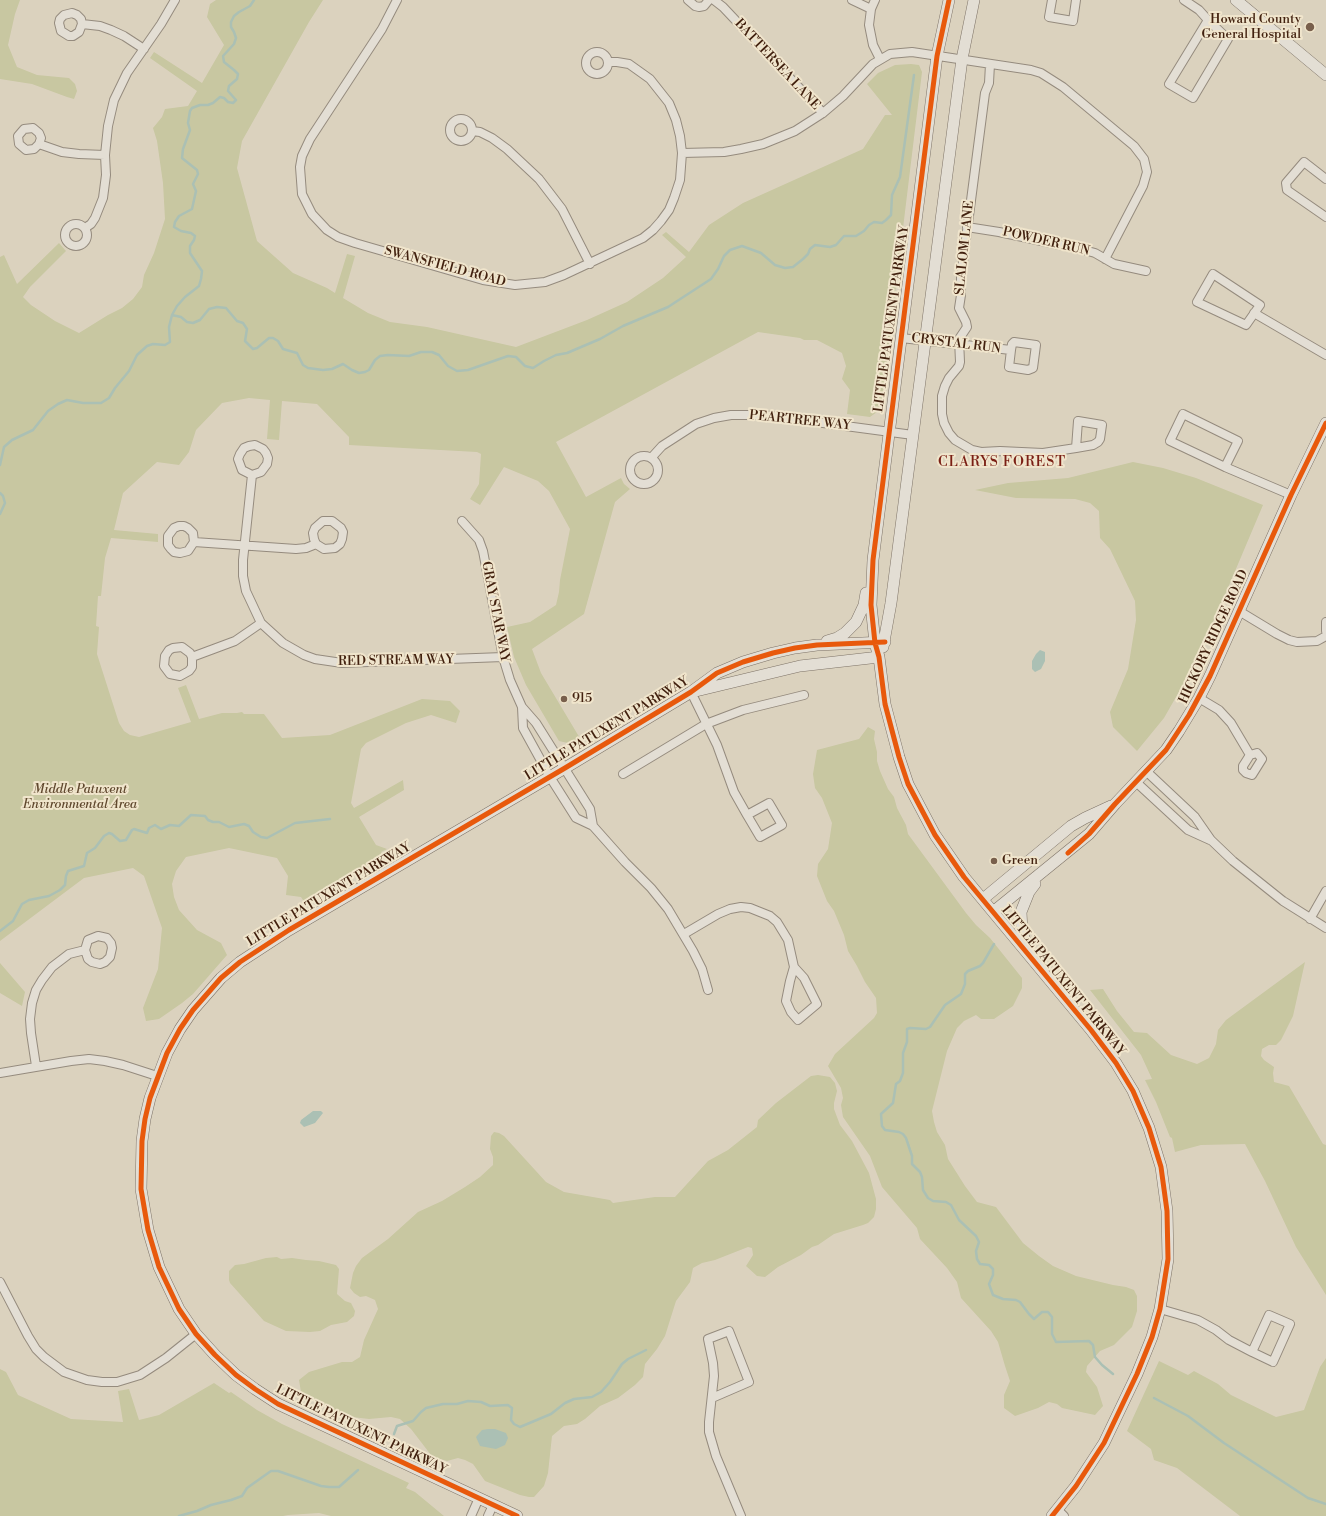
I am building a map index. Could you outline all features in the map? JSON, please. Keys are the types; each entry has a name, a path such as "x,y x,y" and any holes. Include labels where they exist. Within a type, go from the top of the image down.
{"street":[{"path":"85,228 95,218 103,198 106,176 105,155 108,126 114,100 127,74 175,0"},
{"name":"SWANSFIELD ROAD","path":"397,0 382,29 310,139 302,156 300,167 301,187 304,199 312,214 327,230 338,237 355,243 475,278 500,284 515,285 545,282 590,264 643,238 653,230 669,210 680,180 682,153 676,120 669,103 650,79 629,64 608,62"},
{"path":"688,0 695,6 699,7 704,6 709,0"},
{"name":"BATTERSEA LANE","path":"714,0 723,7 823,113"},
{"path":"852,0 871,9"},
{"path":"875,0 871,9 869,25 871,37 880,59"},
{"name":"LITTLE PATUXENT PARKWAY","path":"880,642 871,605 873,560 888,430 937,56 949,0"},
{"name":"LITTLE PATUXENT PARKWAY","path":"974,0 962,59 914,435 880,642 879,657 885,704 898,757 908,784 935,835 964,877 1091,1030 1116,1063 1133,1091 1149,1128 1161,1167 1167,1211 1168,1259 1160,1309 1152,1337 1104,1443 1058,1514"},
{"path":"1052,0 1049,17 1073,21 1076,0"},
{"path":"1184,0 1192,4 1228,39 1193,98 1169,84 1208,20"},
{"path":"1236,0 1326,75"},
{"path":"82,24 100,26 111,30 124,36 144,49"},
{"path":"682,153 724,152 763,144 795,131 823,113 843,96 863,72 880,59 890,54 912,52 1031,70 1041,73 1063,87 1134,146 1144,159 1147,172 1143,186 1105,259"},
{"name":"SLALOM LANE","path":"958,344 959,339 967,327 959,308 967,227 984,93 989,83 990,64"},
{"path":"472,131 480,132 497,142 522,162 539,179 562,209 590,264"},
{"path":"39,144 62,152 105,155"},
{"path":"1326,179 1304,162 1286,183 1287,190 1326,217"},
{"name":"POWDER RUN","path":"967,227 999,232 1084,250 1095,253 1123,267 1146,272"},
{"path":"1213,274 1260,304 1254,313 1246,325 1198,302 1213,274"},
{"path":"1254,313 1326,355"},
{"name":"CRYSTAL RUN","path":"901,338 1011,350"},
{"path":"958,344 959,366 945,386 941,405 944,423 949,433 955,440 972,450 981,452 1000,451 1043,453 1076,448"},
{"path":"1226,466 1238,440 1183,414 1170,441 1226,466 1291,495"},
{"name":"PEARTREE WAY","path":"652,457 662,446 696,424 730,415 763,415 888,430 914,435"},
{"name":"HICKORY RIDGE ROAD","path":"994,912 1089,834 1166,750 1199,698 1291,495 1326,423"},
{"name":"RED STREAM WAY","path":"252,475 243,560 243,576 246,591 261,623 294,650 314,659 342,663 503,657"},
{"name":"GRAY STAR WAY","path":"462,521 479,540 483,551 503,657 510,680 522,707 536,723 590,809 593,826"},
{"path":"194,542 296,549 306,548 316,544"},
{"path":"816,645 837,638 845,633 856,622 864,605 873,560"},
{"path":"1239,611 1289,640 1297,642 1317,641 1326,636"},
{"path":"1326,622 1326,631"},
{"path":"192,657 235,641 261,623"},
{"name":"LITTLE PATUXENT PARKWAY","path":"517,1516 278,1404 255,1390 236,1375 196,1334 179,1309 159,1267 148,1230 144,1209 141,1189 142,1141 150,1098 157,1076 180,1029 193,1010 221,978 240,962 296,926 550,777 691,692 717,672 773,653 816,645 880,642"},
{"name":"LITTLE PATUXENT PARKWAY","path":"691,692 800,666 879,657"},
{"path":"691,692 717,745 734,792 747,815 760,837 782,825 769,803 747,815"},
{"path":"624,774 706,724 743,710 804,695"},
{"path":"1199,698 1225,715 1250,755"},
{"name":"GRAY STAR WAY","path":"522,707 523,728 550,777 576,818 593,826"},
{"path":"1146,771 1195,817 1211,840 1256,881 1310,919 1326,928"},
{"path":"1136,782 1188,830 1211,840"},
{"name":"HICKORY RIDGE ROAD","path":"983,899 1071,826 1115,804"},
{"path":"593,826 661,899 684,934 702,969 708,990"},
{"path":"1031,958 1022,932 1021,912 1028,892 1050,867"},
{"path":"1310,919 1326,891"},
{"path":"684,934 718,914 730,909 741,907 755,909 770,916 780,927 788,940 794,967 786,1001 791,1012 798,1020 817,1004 804,978 794,967"},
{"path":"36,1066 30,1033 32,1003 36,990 42,980 59,960 69,954 84,950"},
{"path":"0,1073 71,1060 100,1060 123,1065 157,1076"},
{"path":"0,1282 36,1349 44,1358 64,1372 87,1380 117,1382 140,1376 196,1334"},
{"path":"1160,1309 1189,1317 1206,1324 1229,1340 1252,1352 1273,1362 1290,1324 1270,1315 1252,1352"},
{"path":"712,1398 749,1382 729,1331 708,1340 714,1376 712,1398 709,1410 709,1422 712,1446 741,1516"},
{"path":"471,1516 479,1498"},
{"path":"488,1516 493,1505"}],"green space":[{"path":"0,0 20,0 15,14 8,45 17,67 37,75 69,78 75,84 77,91 74,99 32,84 0,79"},
{"name":"Middle Patuxent Environmental Area","path":"216,0 323,0 242,141 237,168 257,241 293,273 335,293 347,254 355,256 343,298 368,313 390,322 427,327 516,347 587,320 627,302 663,278 686,257 662,235 666,232 689,252 709,225 743,203 863,149 885,115 892,115 867,84 878,73 895,65 919,65 922,72 881,409 870,417 847,414 850,390 842,379 846,366 842,353 817,340 804,340 800,338 758,332 556,442 586,497 621,478 624,484 630,489 615,502 584,614 532,649 541,673 581,740 572,744 559,741 526,685 514,657 507,627 530,622 556,605 559,592 570,529 549,491 538,481 504,467 480,505 470,499 479,484 481,454 477,452 349,445 349,437 317,404 282,401 279,440 267,439 270,400 249,398 222,403 196,430 189,452 179,465 157,462 123,493 114,530 158,534 158,542 111,538 105,558 101,596 98,596 96,626 99,627 97,654 119,723 124,731 130,735 139,737 191,722 178,688 186,685 199,719 222,713 242,712 244,714 264,714 282,738 330,735 422,699 450,701 460,711 456,723 431,715 406,723 366,743 361,749 351,803 354,808 403,780 404,790 359,817 376,845 387,849 381,852 383,857 305,903 301,897 286,895 288,876 277,858 229,848 186,857 176,871 172,884 174,897 179,910 197,930 221,943 227,955 193,994 182,1003 159,1019 146,1021 143,1008 158,969 162,928 144,876 133,868 84,878 0,941 0,257 4,255 17,284 59,243 66,251 30,287 23,297 31,305 55,321 79,333 122,308 133,299 142,287 144,275 154,253 165,219 163,183 157,141 153,128 162,117 165,109 188,106 197,91 150,58 154,52 202,83 224,45 207,17 210,4"},
{"path":"1133,462 1163,468 1196,478 1263,505 1222,602 1188,676 1164,718 1137,751 1113,727 1110,712 1128,669 1136,620 1135,601 1110,549 1100,538 1099,511 1090,503 1075,499 1016,498 975,490 1008,483 1068,478"},
{"path":"868,727 875,731 874,739 880,771 888,789 894,797 897,808 906,825 908,834 966,913 990,938 1022,978 1022,988 1013,1006 994,1019 981,1019 976,1015 964,1021 957,1028 947,1051 932,1111 937,1132 945,1145 948,1159 977,1202 996,1207 1023,1243 1039,1256 1053,1266 1076,1276 1126,1287 1134,1290 1137,1296 1137,1311 1132,1327 1114,1345 1100,1351 1087,1366 1086,1372 1097,1387 1103,1406 1095,1415 1062,1408 1057,1404 1049,1402 1038,1408 1015,1416 1004,1408 1004,1395 1010,1381 998,1342 991,1331 961,1298 957,1282 947,1268 920,1239 917,1228 882,1187 870,1156 843,1117 841,1105 843,1098 841,1088 828,1066 835,1054 874,1018 877,1013 876,998 865,982 848,951 844,935 834,911 827,901 817,876 818,864 828,849 832,823 822,798 815,788 813,774 817,750 859,739"},
{"path":"1305,962 1293,1016 1281,1040 1276,1045 1269,1045 1262,1049 1261,1056 1274,1067 1274,1082 1289,1086 1323,1144 1326,1145 1326,1295 1296,1247 1265,1181 1245,1144 1201,1145 1175,1152 1172,1138 1170,1137 1156,1102 1145,1080 1152,1079 1141,1055 1090,990 1103,989 1117,1011 1134,1032 1147,1033 1171,1055 1197,1064 1209,1058 1216,1044 1218,1030 1226,1020"},
{"path":"0,963 25,992 22,1006 0,993"},
{"path":"818,1075 830,1077 835,1083 837,1091 834,1109 840,1125 852,1141 869,1173 876,1199 874,1217 868,1223 834,1234 818,1245 778,1267 765,1277 757,1276 746,1266 753,1255 752,1248 748,1247 715,1260 702,1263 693,1268 690,1282 676,1301 665,1336 645,1364 643,1377 618,1398 600,1406 577,1424 564,1426 552,1436 548,1473 544,1486 534,1497 520,1495 485,1481 473,1464 465,1460 458,1458 447,1461 431,1455 411,1429 400,1419 391,1417 369,1419 344,1416 335,1413 330,1408 301,1392 299,1380 309,1372 342,1362 352,1362 360,1357 364,1340 378,1309 375,1300 366,1296 360,1297 350,1288 356,1266 362,1258 388,1239 418,1212 442,1201 465,1187 480,1177 493,1165 493,1157 490,1149 491,1136 494,1132 504,1136 546,1182 564,1192 610,1200 613,1203 655,1197 675,1197 708,1161 728,1150 757,1127 758,1120 776,1103 811,1076"},
{"path":"277,1257 281,1259 292,1258 319,1261 336,1265 339,1269 337,1294 345,1301 351,1303 355,1311 354,1316 347,1322 331,1325 320,1331 310,1332 286,1331 264,1321 230,1283 229,1271 235,1265"},
{"path":"1326,1358 1326,1516 1240,1516 1177,1468 1154,1460 1151,1449 1127,1431 1159,1361 1188,1375 1194,1371 1218,1384 1231,1395 1276,1417 1304,1410 1320,1367"},
{"path":"0,1369 6,1372 18,1395 71,1419 123,1422 118,1391 129,1389 139,1420 159,1415 214,1383 282,1424 409,1483 406,1488 415,1492 444,1516 331,1516 319,1513 283,1516 0,1516"}],"shaded area":[{"path":"1040,650 1045,652 1045,661 1041,669 1035,672 1032,669 1032,661"},
{"path":"313,1111 321,1111 323,1113 315,1123 304,1127 300,1123 301,1120"},
{"path":"495,1429 506,1433 508,1438 505,1445 496,1449 480,1446 476,1437 482,1430"}],"waterway":[{"path":"0,465 4,447 12,440 33,430 48,411 67,400 83,403 101,403 109,398 129,371 137,355 147,346 153,344 165,345 170,342 169,327 172,315 177,306 185,297 199,286 202,271 190,253 190,246 195,236 174,227 179,216 192,209 196,191 193,184 198,174 197,170 182,158 183,149 190,130 188,123 190,111 192,108 200,105 208,105 213,103 220,97 233,103 236,100 228,91 229,86 237,79 238,74 224,62 223,56 234,44 236,38 231,27 231,22 234,16 250,6 254,0"},
{"path":"172,315 181,317 187,322 193,323 200,320 209,309 217,307 226,308 237,321 243,323 247,329 245,341 253,349 257,348 269,338 273,338 278,341 283,349 297,353 303,365 308,368 323,370 332,369 343,364 359,373 369,370 375,360 380,356 409,356 421,352 432,352 439,355 448,366 457,371 468,370 508,356 516,357 525,366 533,368 556,355 567,353 600,339 623,326 668,307 711,279 724,256 730,250 742,246 761,253 775,265 785,268 793,267 803,259 815,245 830,247 836,245 844,236 856,236 874,222 882,223 886,220 891,215 892,195 900,177 914,75"},
{"path":"0,493 3,496 5,503 0,514"},
{"path":"0,931 13,921 22,904 29,900 49,896 60,890 65,885 68,871 84,866 87,853 95,848 104,836 109,833 120,841 126,840 134,829 147,833 149,828 155,825 161,829 170,825 179,826 191,815 205,816 208,820 219,822 229,827 244,824 249,826 253,832 261,837 267,838 295,823 330,819"},
{"path":"994,944 983,963 965,974 965,984 961,994 945,1005 930,1027 926,1029 907,1029 907,1042 903,1053 903,1073 900,1081 896,1084 893,1103 881,1114 882,1126 885,1130 899,1132 906,1138 912,1156 912,1164 920,1172 923,1190 928,1198 933,1201 946,1202 951,1205 959,1220 976,1236 979,1242 976,1251 977,1259 980,1264 989,1265 993,1269 993,1275 989,1284 993,1295 1003,1299 1016,1300 1020,1302 1034,1319 1042,1312 1048,1312 1052,1317 1052,1334 1056,1342 1089,1341 1093,1345 1095,1357 1113,1374"},
{"path":"394,1434 397,1426 413,1421 426,1408 468,1401 481,1402 490,1406 508,1405 512,1408 511,1420 514,1424 520,1427 551,1414 565,1403 574,1399 592,1397 601,1392 622,1364 628,1359 646,1350"},
{"path":"1154,1398 1188,1416 1224,1443 1308,1498 1326,1504"},
{"path":"179,1516 242,1496 247,1488 271,1471 278,1471 321,1486 339,1487 358,1470"}],"cycle path":[{"path":"949,0 937,56 873,560 871,605 875,643 879,657 885,704 908,784 935,835 964,877 1091,1030 1116,1063 1133,1091 1149,1128 1161,1167 1167,1211 1168,1259 1160,1309 1152,1337 1137,1374 1104,1443 1076,1486 1052,1516"},
{"path":"1068,853 1089,834 1166,750 1189,715 1210,676 1291,495 1326,423"},
{"path":"517,1516 278,1404 236,1375 196,1334 179,1309 159,1267 148,1230 141,1189 142,1141 145,1119 150,1098 167,1053 180,1029 193,1010 221,978 240,962 289,930 565,768 691,692 717,673 743,662 795,648 817,645 885,642"}],"place":[{"name":"Howard County General Hospital","path":"1310,27"},
{"name":"915","path":"564,699"},
{"name":"Green","path":"994,861"}],"district":[{"name":"CLARYS FOREST","path":"1002,463"}]}
